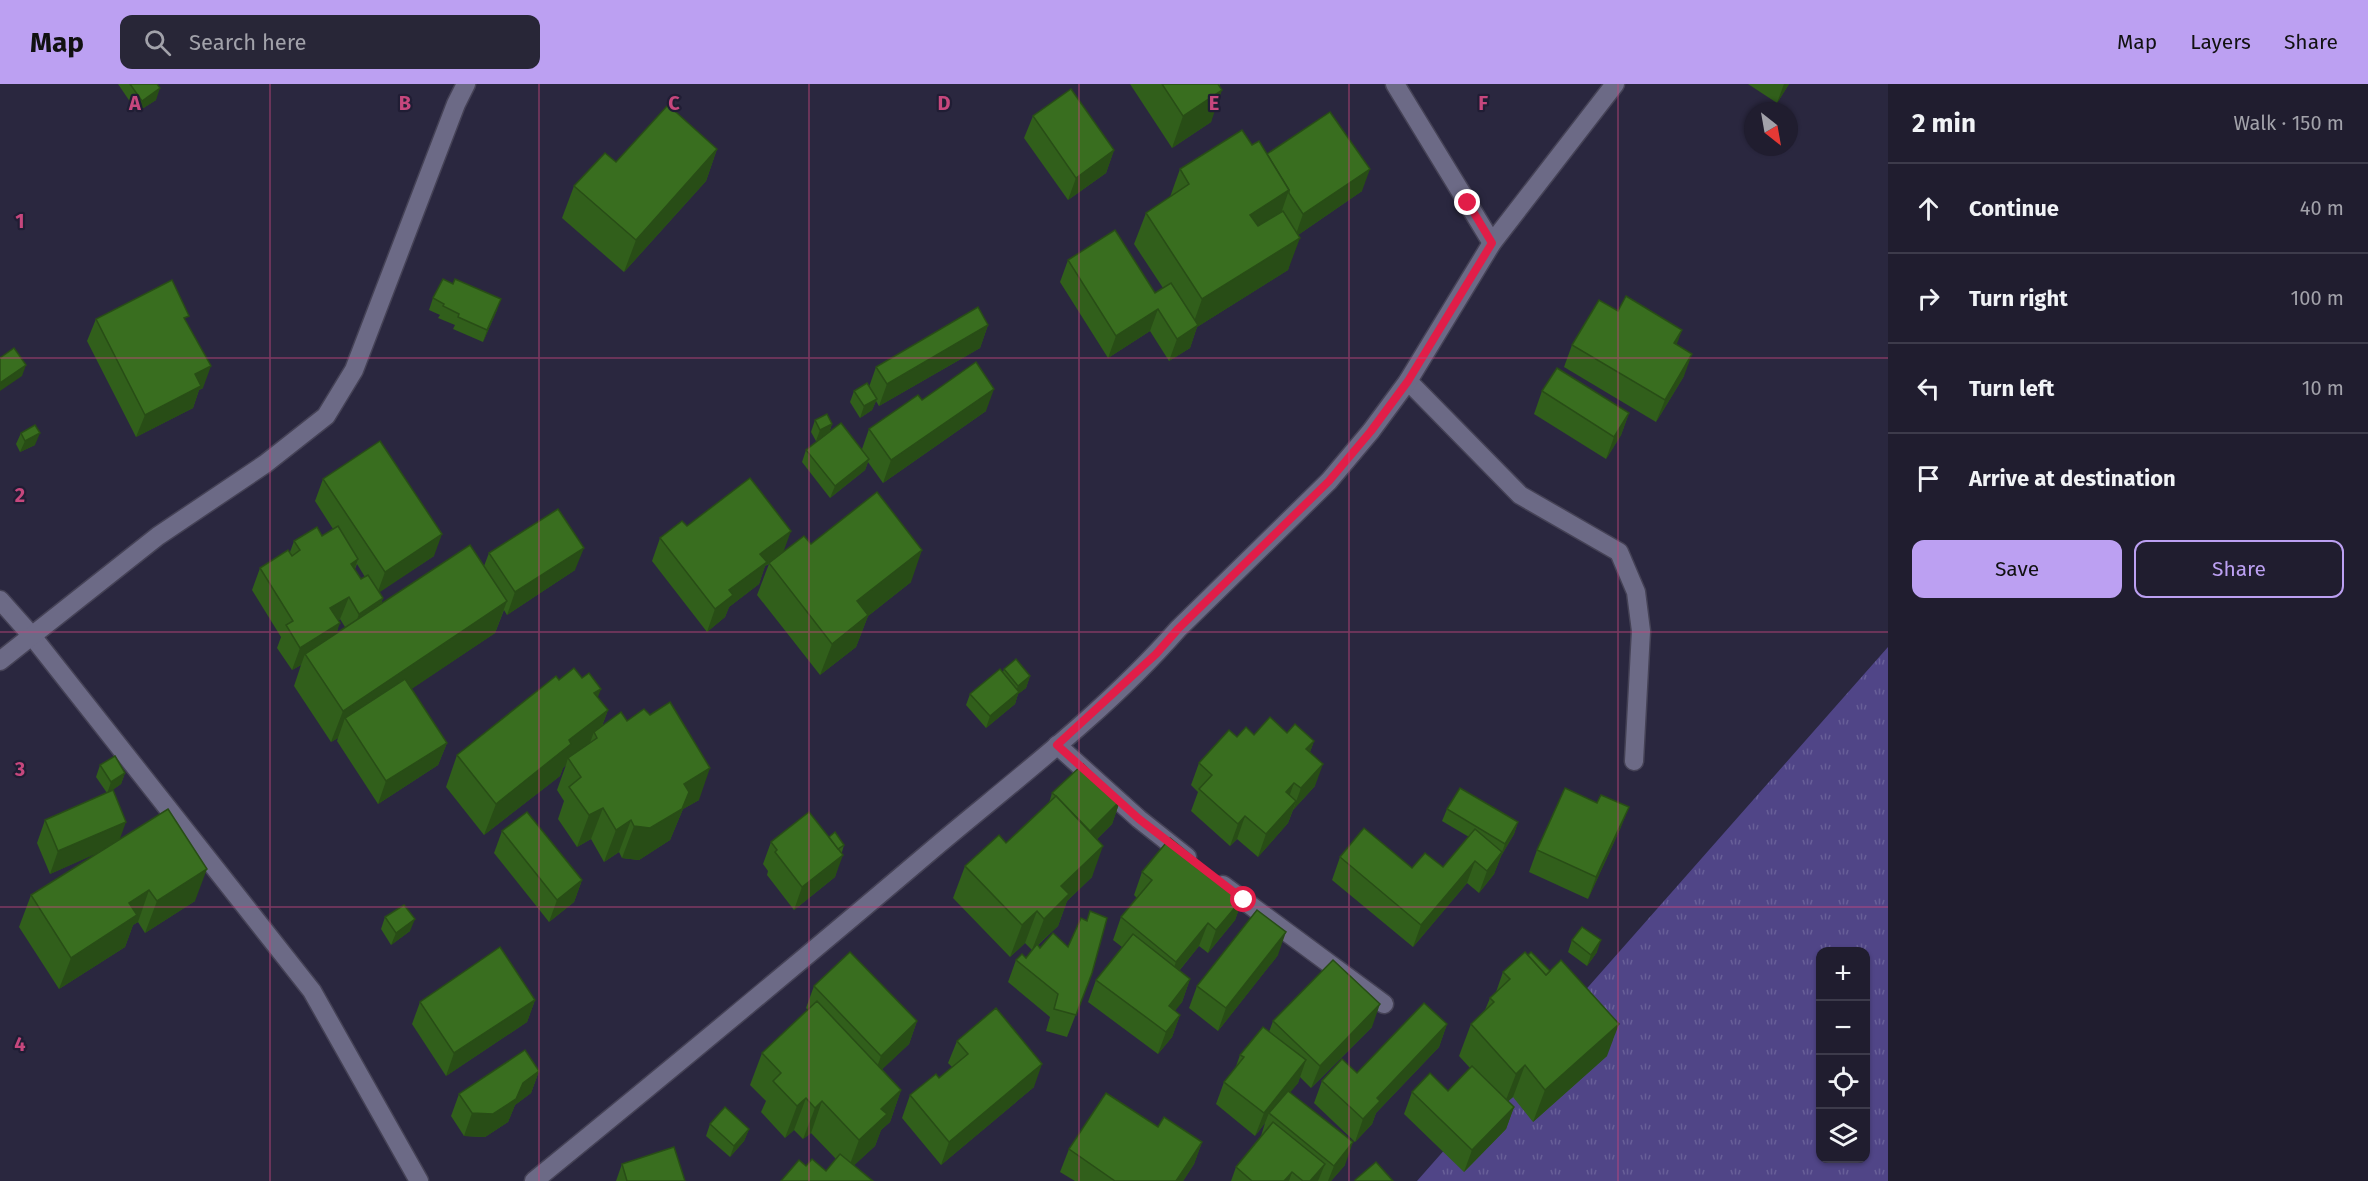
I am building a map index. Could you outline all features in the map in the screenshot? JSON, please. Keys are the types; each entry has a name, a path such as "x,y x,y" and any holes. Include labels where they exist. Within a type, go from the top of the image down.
{"street":[{"path":"0,661 158,536 264,464 326,416 354,370 456,104 466,84"},
{"path":"1395,84 1492,243"},
{"path":"534,1181 716,1033 1057,745 1156,654 1178,629 1329,481 1408,381 1492,243 1615,84"},
{"path":"1408,381 1520,495 1619,552 1636,592 1641,631 1634,761"},
{"path":"0,600 32,636 312,991 419,1181"},
{"path":"1057,745 1139,819 1384,1004"}],"green space":[{"path":"1888,647 1888,1181 1417,1181"}],"building":[{"path":"130,84 157,84 160,88 142,101"},
{"path":"1162,84 1218,84 1222,90 1183,116"},
{"path":"1071,89 1114,150 1076,178 1033,116"},
{"path":"668,105 717,149 636,240 574,186 605,153 616,162"},
{"path":"1330,112 1370,169 1303,214 1267,154"},
{"path":"1242,130 1252,145 1259,141 1289,190 1250,215 1258,226 1283,211 1300,238 1202,299 1146,213 1189,184 1180,169"},
{"path":"1115,230 1155,293 1171,283 1198,325 1177,339 1158,309 1116,336 1068,260"},
{"path":"443,279 453,284 455,279 501,299 487,330 458,317 459,314 433,298"},
{"path":"172,280 189,316 184,318 211,366 195,374 201,386 145,415 96,319"},
{"path":"1626,296 1682,330 1674,343 1692,354 1665,400 1572,345 1599,300 1618,311"},
{"path":"978,307 988,325 887,384 876,367"},
{"path":"14,348 26,365 0,383 0,358"},
{"path":"976,362 994,389 891,460 869,429 918,395 922,400"},
{"path":"1557,368 1629,413 1614,437 1542,391"},
{"path":"867,383 877,399 864,406 854,391"},
{"path":"827,414 832,424 820,430 815,420"},
{"path":"841,423 869,459 835,486 806,450"},
{"path":"35,425 40,433 25,441 21,433"},
{"path":"380,441 442,534 385,572 323,479"},
{"path":"750,478 791,531 760,554 767,562 729,590 733,595 715,609 660,538 682,521 687,526"},
{"path":"877,492 922,550 857,601 868,615 832,644 769,563 804,536 811,544"},
{"path":"558,509 584,548 515,592 489,553"},
{"path":"338,526 358,559 351,564 361,579 368,575 383,598 359,614 349,597 330,608 340,623 300,648 286,625 293,621 260,568 288,550 292,556 300,550 294,541 317,527 322,536"},
{"path":"470,545 507,601 343,711 305,654"},
{"path":"1016,659 1030,676 1018,686 1004,669"},
{"path":"574,668 582,678 589,673 601,689 594,693 608,710 569,740 571,744 496,804 457,755 556,676 559,680"},
{"path":"1000,669 1019,692 990,716 970,694"},
{"path":"405,679 447,743 386,781 345,718"},
{"path":"670,702 710,768 684,784 689,792 682,809 650,828 634,826 631,820 616,830 603,808 589,815 569,787 581,777 568,758 597,738 594,732 621,712 627,721 644,709 650,715"},
{"path":"1270,717 1287,733 1295,724 1314,741 1306,749 1323,764 1301,788 1294,783 1286,792 1296,801 1266,834 1245,816 1238,824 1199,789 1212,775 1199,763 1229,730 1237,737 1246,727 1254,735"},
{"path":"115,756 125,773 111,782 100,765"},
{"path":"1083,764 1120,801 1090,831 1052,793"},
{"path":"1460,788 1518,822 1505,844 1447,809"},
{"path":"1565,788 1597,803 1601,795 1629,807 1596,877 1537,850"},
{"path":"113,790 126,822 58,851 45,820"},
{"path":"1056,796 1103,846 1061,886 1069,894 1044,919 1037,911 1022,925 965,866 999,835 1006,843"},
{"path":"168,809 207,869 157,901 149,890 129,903 137,915 71,958 31,895"},
{"path":"527,812 582,880 557,900 502,831"},
{"path":"809,812 843,855 802,887 775,852 777,850 771,842"},
{"path":"1364,828 1412,868 1425,853 1443,867 1475,829 1502,852 1487,871 1475,861 1421,925 1340,857"},
{"path":"835,832 844,845 838,849 829,837"},
{"path":"1170,838 1243,898 1216,930 1208,923 1176,962 1121,917 1152,880 1142,872"},
{"path":"404,905 415,919 396,933 385,917"},
{"path":"1257,910 1286,932 1226,1008 1197,986"},
{"path":"1090,911 1107,918 1092,973 1076,1015 1054,1009 1058,994 1016,960 1022,954 1026,958 1037,944 1040,948 1053,933 1068,947 1081,918 1087,921"},
{"path":"1582,927 1601,940 1591,955 1572,940"},
{"path":"1133,934 1190,979 1169,1006 1180,1015 1166,1032 1096,980"},
{"path":"500,947 535,1000 454,1053 420,1002"},
{"path":"850,952 917,1021 881,1056 814,986"},
{"path":"1525,952 1546,975 1561,960 1619,1024 1545,1090 1525,1065 1516,1074 1471,1024 1494,1002 1490,998 1510,979 1503,972"},
{"path":"1531,952 1550,971 1546,975 1528,955"},
{"path":"1333,960 1380,1004 1320,1066 1273,1021"},
{"path":"817,1001 901,1090 881,1109 887,1114 859,1140 822,1101 815,1108 806,1098 797,1106 773,1081 781,1073 762,1053"},
{"path":"1424,1003 1447,1024 1377,1098 1380,1101 1363,1119 1322,1081 1342,1059 1357,1073"},
{"path":"996,1008 1042,1064 949,1142 910,1095 936,1074 939,1078 968,1054 957,1041"},
{"path":"1263,1027 1306,1060 1264,1113 1224,1082 1244,1057 1240,1055"},
{"path":"525,1050 539,1071 523,1083 516,1099 493,1114 472,1113 459,1094"},
{"path":"1472,1066 1514,1107 1472,1150 1412,1092 1430,1073 1448,1091"},
{"path":"1288,1091 1353,1142 1334,1166 1269,1113"},
{"path":"1106,1093 1158,1127 1164,1117 1202,1142 1176,1181 1115,1181 1069,1149"},
{"path":"725,1107 749,1129 734,1146 710,1124"},
{"path":"1273,1122 1325,1164 1310,1181 1303,1181 1292,1172 1284,1181 1252,1181 1236,1167"},
{"path":"674,1147 685,1181 627,1181 622,1164"},
{"path":"840,1154 873,1181 781,1181 799,1160 806,1166 812,1159 826,1171"},
{"path":"1376,1162 1393,1181 1355,1180"}],"route":[{"path":"1244,900 1139,819 1057,745 1156,654 1178,629 1329,481 1371,431 1408,381 1492,243 1468,203"}]}
